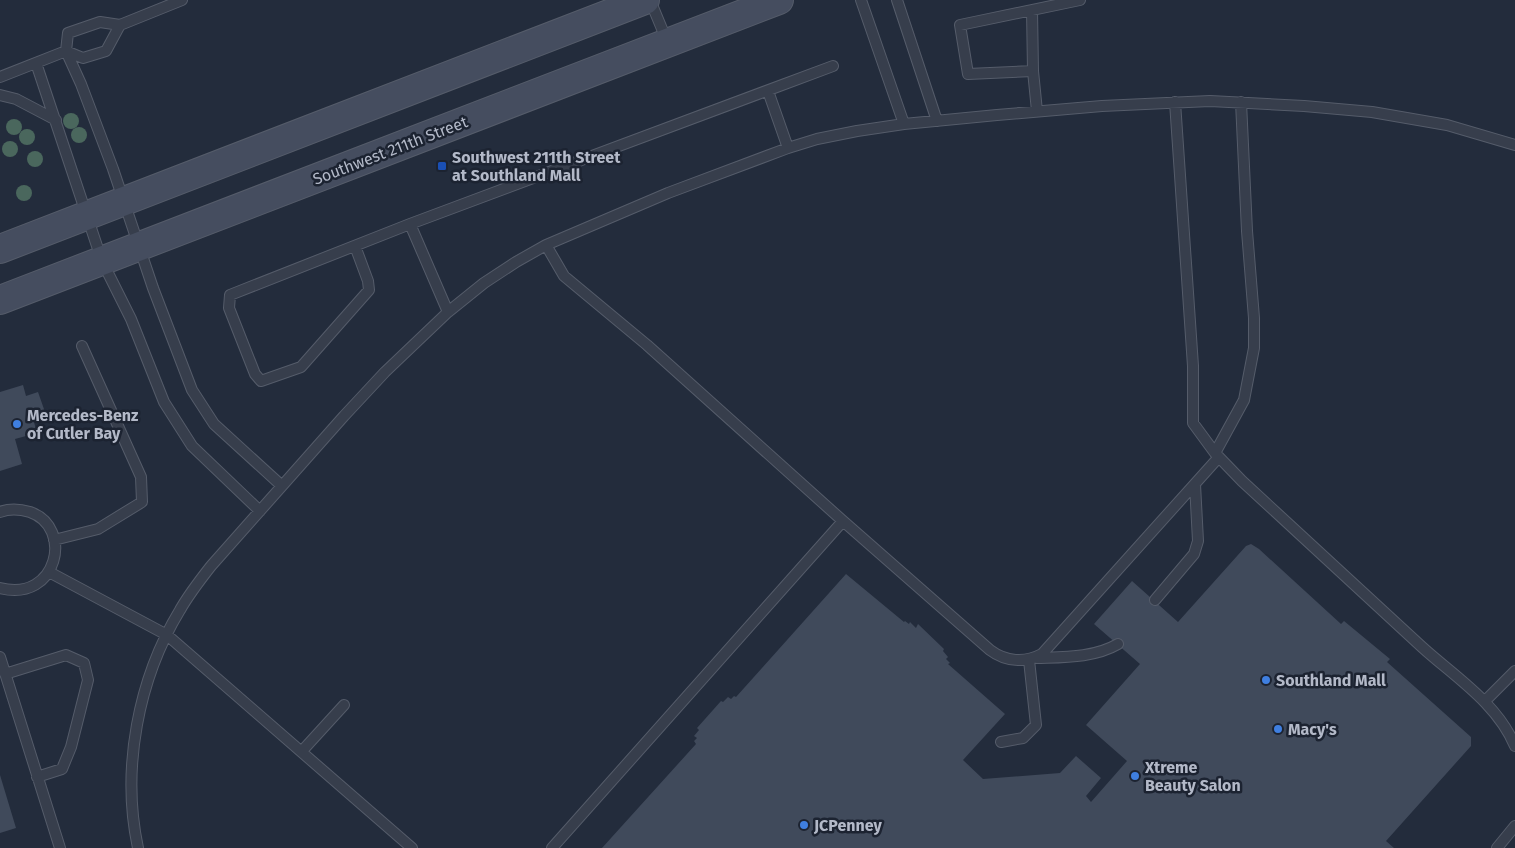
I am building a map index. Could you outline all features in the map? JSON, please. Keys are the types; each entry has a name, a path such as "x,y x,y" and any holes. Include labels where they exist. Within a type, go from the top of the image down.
{"main road":[{"path":"0,249 645,0"},
{"name":"Southwest 211th Street","path":"0,300 779,0"}],"lane":[{"path":"182,0 120,25 100,22 68,33 66,51 81,84 182,367 192,390 214,424 282,486"},
{"path":"650,0 667,42"},
{"path":"861,0 904,124"},
{"path":"897,0 937,121"},
{"path":"1033,71 968,74 960,26 1080,0"},
{"path":"1032,10 1033,71 1037,111"},
{"path":"0,77 66,51 83,58 106,51 120,25"},
{"path":"36,63 102,261 131,319 164,402 192,446 260,511"},
{"path":"355,246 368,281 369,290 301,367 261,381 255,374 229,308 230,296 355,246 410,224 833,66"},
{"path":"768,91 788,148"},
{"path":"0,96 16,99 56,120"},
{"path":"1175,102 1193,366 1193,423 1217,455 1248,486 1441,664 1485,701 1507,729 1515,746"},
{"path":"138,848 131,792 134,740 143,696 157,654 179,611 194,588 211,566 385,372 448,312 484,282 546,245 668,194 788,148 817,139 904,124 1037,111 1175,102 1241,102 1364,111 1404,116 1447,125 1515,145"},
{"path":"1032,659 1042,654 1049,647 1195,484 1217,455 1244,400 1254,348 1241,102"},
{"path":"410,224 448,312"},
{"path":"546,245 564,276 647,345 990,650 1007,659 1032,659 1069,657 1108,650 1118,644"},
{"path":"54,540 98,530 142,502 141,477 82,346"},
{"path":"1154,600 1194,554 1198,541 1195,484"},
{"path":"0,512 20,509 34,513 44,522 52,533 54,540 54,560 49,572 40,582 29,588 16,591 0,590"},
{"path":"552,848 843,521"},
{"path":"49,572 167,635 412,848"},
{"path":"5,674 66,656 84,663 88,680 71,747 62,769 37,777"},
{"path":"0,657 60,848"},
{"path":"1001,742 1023,738 1036,725 1032,659"},
{"path":"1485,701 1515,671"},
{"path":"302,751 344,704"},
{"path":"1497,848 1515,826"}],"building":[{"path":"482,153 485,158 475,162 472,157"},
{"name":"Mercedes-Benz of Cutler Bay","path":"23,385 26,396 38,392 45,412 32,415 37,433 15,439 22,464 0,471 0,392"},
{"name":"Southland Mall","path":"1251,544 1259,549 1341,624 1344,621 1390,659 1387,662 1471,737 1471,746 1386,841 1394,848 602,848 696,744 694,741 697,738 694,736 699,730 697,728 721,701 723,702 728,697 731,699 734,696 736,697 846,574 904,622 909,624 910,622 916,628 918,624 944,649 943,651 948,657 946,659 950,663 948,664 1005,714 963,760 983,779 1060,773 1076,756 1101,778 1086,796 1091,802 1127,761 1086,725 1140,664 1094,624 1132,581 1178,622 1246,546"},
{"path":"0,775 16,828 0,833"}],"place":[{"name":"Southwest 211th Street at Southland Mall","path":"442,166"},
{"name":"Mercedes-Benz of Cutler Bay","path":"17,424"},
{"name":"Southland Mall","path":"1266,680"},
{"name":"Macy's","path":"1278,729"},
{"name":"Xtreme Beauty Salon","path":"1135,776"},
{"name":"JCPenney","path":"804,825"}]}
